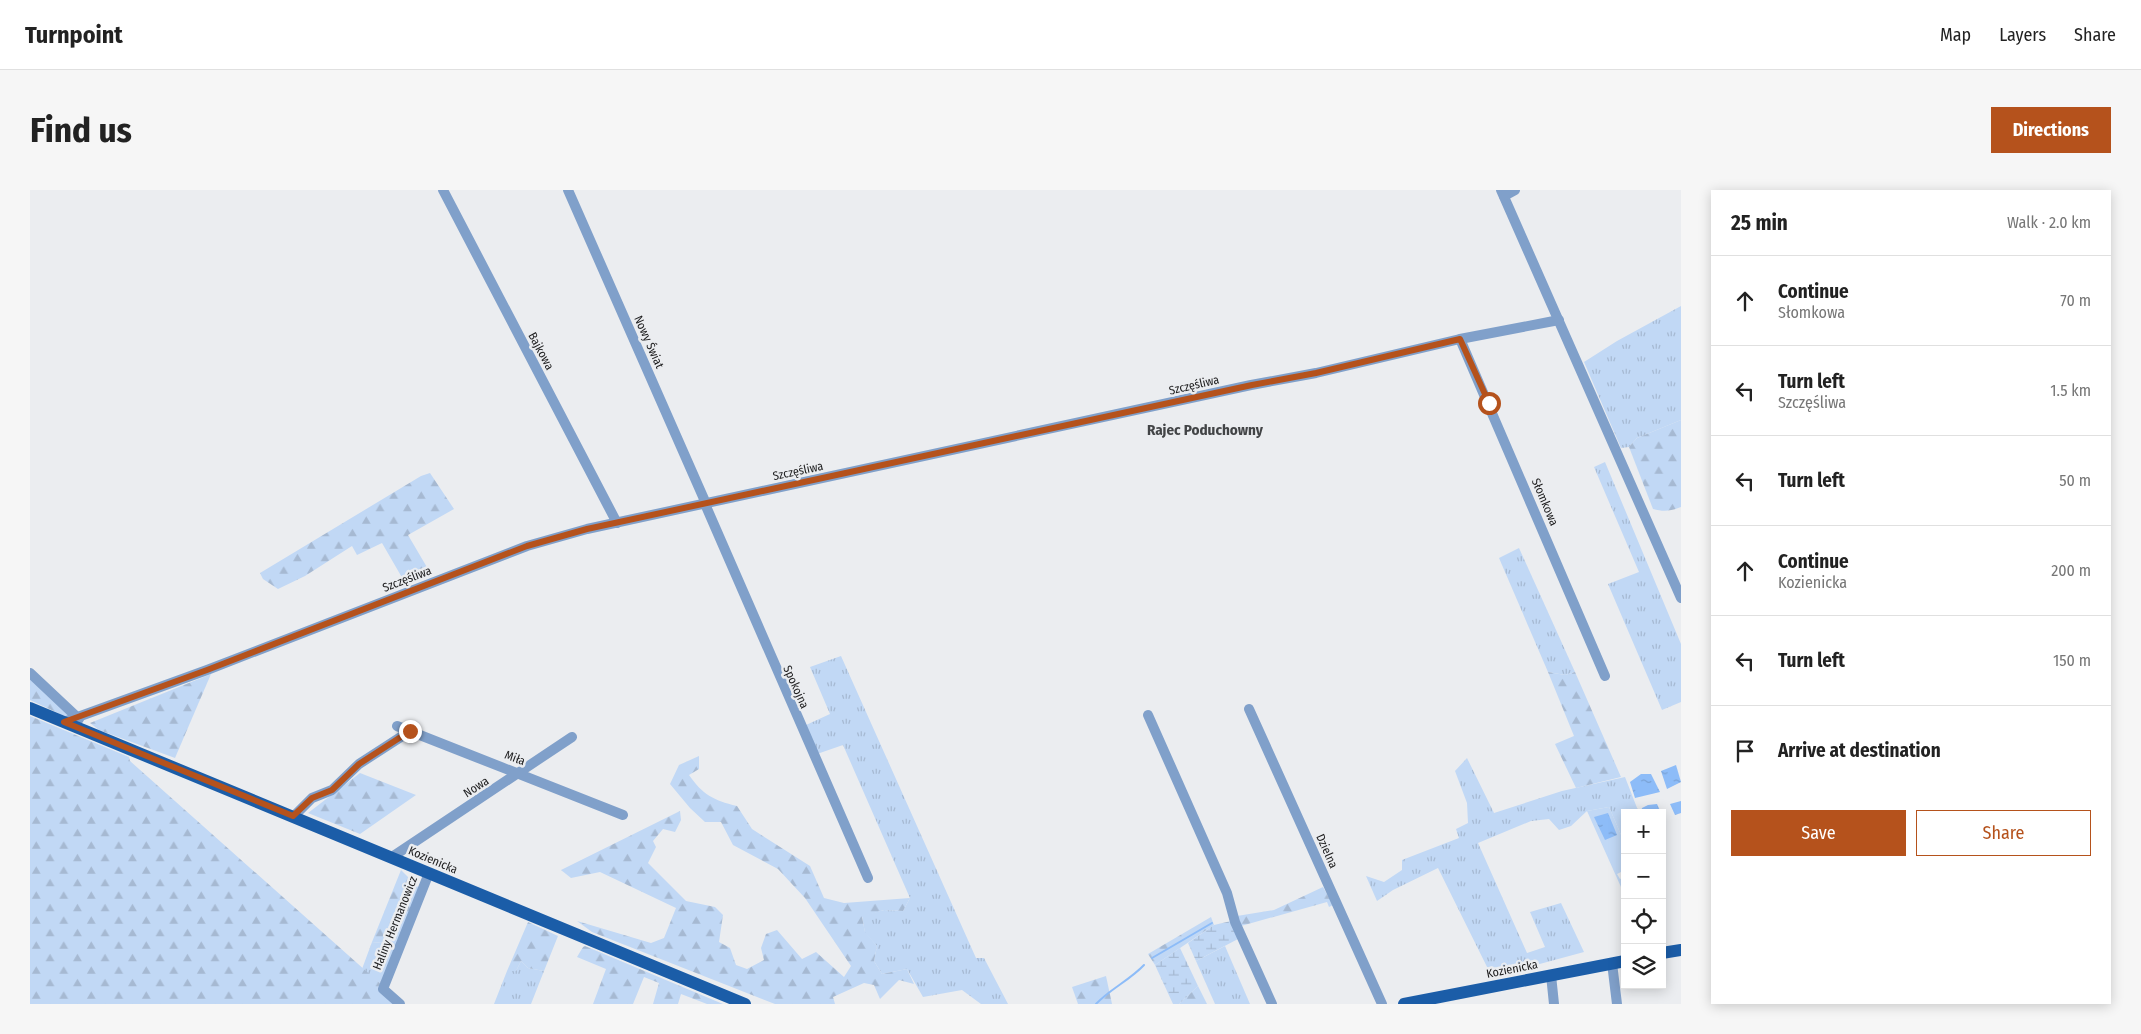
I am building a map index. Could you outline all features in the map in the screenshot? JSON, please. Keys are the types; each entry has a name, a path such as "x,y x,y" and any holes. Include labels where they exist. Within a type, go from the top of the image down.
{"main road":[{"name":"Kozienicka","path":"30,708 745,1004"},
{"path":"1666,952 1681,950"},
{"name":"Kozienicka","path":"1404,1004 1619,962"}],"street":[{"name":"Bajkowa","path":"443,190 617,523"},
{"name":"Nowy Świat","path":"568,190 705,504"},
{"path":"1515,190 1502,193 1681,598"},
{"name":"Szczęśliwa","path":"64,722 78,719 527,546 617,523 1252,385 1316,373 1460,339 1559,320"},
{"name":"Słomkowa","path":"1460,339 1605,676"},
{"name":"Spokojna","path":"705,504 868,878"},
{"path":"30,673 78,719"},
{"name":"Dzielna","path":"1249,709 1382,1004"},
{"path":"1148,714 1227,893 1235,922 1272,1004"},
{"name":"Miła","path":"397,726 623,815"},
{"path":"293,816 312,798 332,790 359,764 410,731"},
{"name":"Nowa","path":"392,857 572,737"},
{"name":"Haliny Hermanowicz","path":"400,1004 383,989 429,873"},
{"path":"1616,1004 1619,962"},
{"path":"1551,975 1554,1004"}],"green space":[{"path":"1681,306 1681,420 1637,438 1629,447 1621,448 1584,362 1617,341"},
{"path":"1681,420 1681,507 1667,511 1653,509 1629,447 1637,438"},
{"path":"1605,462 1681,644 1681,702 1662,710 1608,584 1639,572 1594,467"},
{"path":"430,473 454,509 408,535 428,569 404,581 382,543 357,555 352,546 305,576 278,589 263,579 260,573 421,476"},
{"path":"1519,548 1575,672 1565,675 1548,672 1499,558"},
{"path":"841,656 976,958 984,958 1008,1004 981,1004 962,990 923,997 907,969 882,974 874,961 877,946 865,933 862,916 884,910 903,911 910,898 843,745 817,754 806,725 830,714 810,667"},
{"path":"1548,672 1565,675 1575,672 1621,777 1576,788 1555,744 1574,736"},
{"path":"211,674 175,758 99,730 90,723"},
{"path":"30,678 75,717 71,719 30,700"},
{"path":"30,716 129,757 130,761 403,1004 30,1004"},
{"path":"699,756 699,769 689,775 699,787 715,799 737,806 752,829 810,866 824,898 844,903 910,898 903,911 884,910 862,917 865,932 877,946 874,961 882,974 907,969 914,984 899,980 880,999 874,985 864,983 833,997 835,1004 775,1004 592,932 577,921 651,943 664,938 676,908 600,872 571,878 561,870 680,811 681,820 675,832 663,829 653,841 656,847 648,863 686,901 715,907 723,915 719,942 730,948 736,965 747,969 764,960 761,948 766,934 777,930 802,959 816,952 844,977 851,966 805,898 778,869 733,845 721,822 705,822 690,808 670,784 679,765"},
{"path":"1467,758 1494,813 1562,791 1625,777 1637,809 1621,809 1621,835 1609,807 1587,811 1571,826 1559,830 1549,819 1531,821 1478,843 1527,953 1545,947 1530,912 1561,903 1584,952 1492,977 1438,868 1393,890 1377,901 1366,876 1384,882 1402,870 1402,860 1459,838 1456,829 1468,823 1467,803 1455,771"},
{"path":"360,773 416,795 360,834 308,813"},
{"path":"1609,807 1621,835 1621,872 1617,874 1621,879 1621,887 1587,811"},
{"path":"401,870 420,889 398,940 387,936 383,943 372,942"},
{"path":"1323,887 1333,905 1329,907 1327,902 1241,926 1237,916 1274,910"},
{"path":"1211,917 1214,925 1155,965 1148,954"},
{"path":"1231,921 1238,939 1196,961 1188,943 1214,925"},
{"path":"528,922 558,936 544,971 528,968 521,961 516,971 507,971"},
{"path":"387,936 398,940 385,988 362,969 372,942 383,943"},
{"path":"585,946 723,1004 707,1004 681,994 678,1004 653,1004 659,983 644,977 633,1004 593,1004 606,969 577,957"},
{"path":"1225,946 1250,1004 1215,1004 1196,961"},
{"path":"1180,948 1198,986 1179,1004 1173,1004 1155,965"},
{"path":"521,961 528,968 544,971 531,1004 494,1004 507,971 516,971"},
{"path":"1106,976 1112,1004 1078,1004 1072,987"},
{"path":"1198,986 1207,1004 1179,1004"}],"water":[{"path":"1676,765 1681,782 1667,789 1661,771"},
{"path":"1641,774 1651,774 1660,792 1635,798 1630,782"},
{"path":"1681,801 1681,813 1675,815 1670,804"},
{"path":"1657,804 1659,809 1642,809 1648,805"},
{"path":"1608,813 1617,835 1605,840 1594,817"}],"waterway":[{"path":"1152,958 1212,923"},
{"path":"1096,1004 1144,965"}],"district":[{"name":"Rajec Poduchowny","path":"1205,430"}],"route":[{"path":"410,731 359,764 332,790 312,798 293,816 64,722 78,719 207,670 527,546 587,529 922,458 1252,385 1316,373 1460,339 1489,403"}]}
